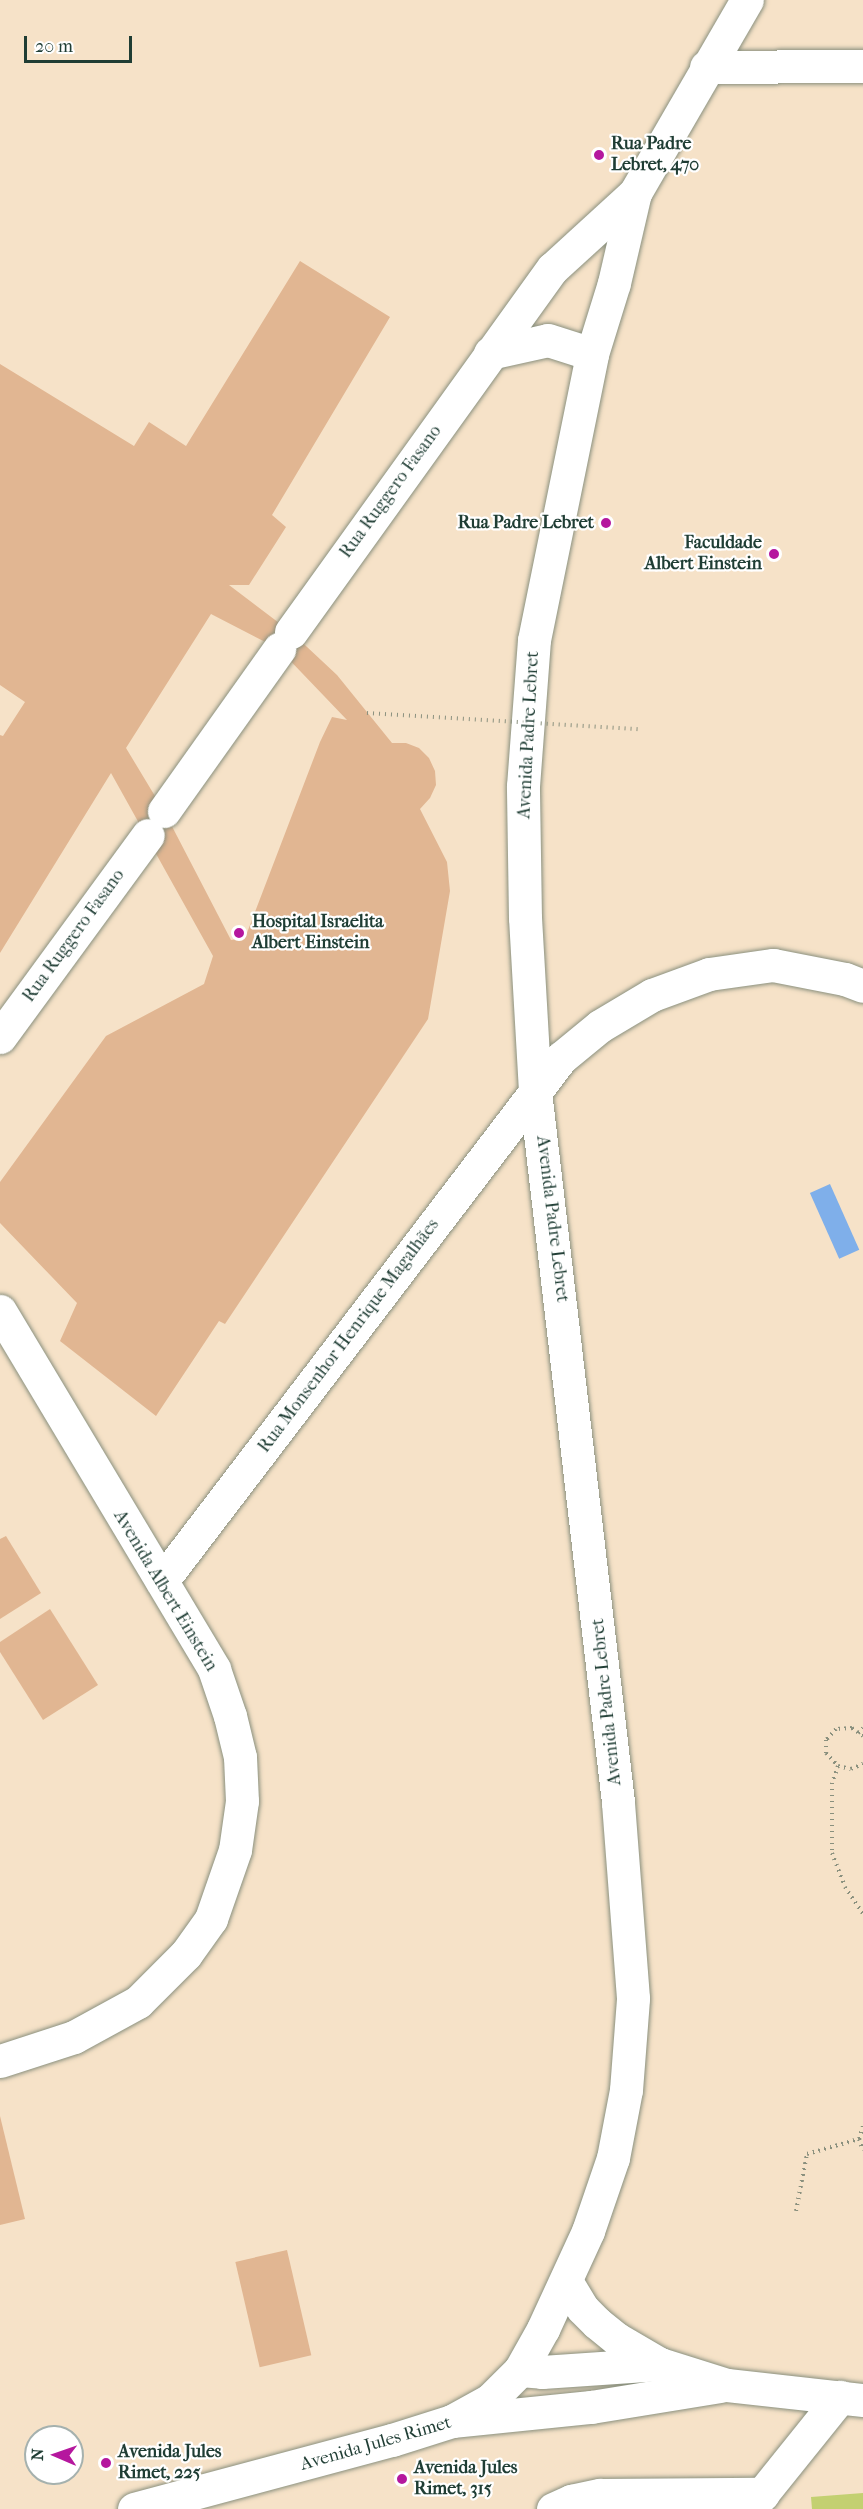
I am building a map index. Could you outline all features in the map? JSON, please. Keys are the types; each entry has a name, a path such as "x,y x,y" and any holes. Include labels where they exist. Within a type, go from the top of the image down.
{"main road":[{"name":"Avenida Padre Lebret","path":"452,2421 490,2400 520,2370 566,2281 588,2231 613,2158 626,2090 633,1998 618,1802 536,1091 525,918 523,797 534,640 592,354 614,283 635,193 747,0"},
{"path":"706,68 863,66"},
{"name":"Rua Ruggero Fasano","path":"0,1037 553,268 635,193"},
{"path":"490,353 548,340 592,354"},
{"name":"Rua Monsenhor Henrique Magalhães","path":"162,1581 561,1058 600,1026 652,995 709,975 773,965 845,979 863,986"},
{"name":"Avenida Albert Einstein","path":"0,1311 125,1525 162,1581 214,1669 230,1716 240,1757 242,1802 235,1850 211,1919 186,1954 138,2002 74,2037 0,2061"},
{"path":"566,2281 582,2308 597,2323 617,2339 660,2364"},
{"name":"Avenida Jules Rimet","path":"520,2370 542,2372 660,2364 727,2385 852,2399"},
{"name":"Avenida Jules Rimet","path":"135,2509 366,2448 452,2421 591,2407 727,2385"},
{"path":"553,2509 571,2501 600,2495 757,2502 852,2399"}],"path":[{"path":"367,713 640,729"},
{"path":"863,1736 852,1728 836,1729 826,1740 826,1753 838,1766 851,1769 863,1764"},
{"path":"858,1733 863,1728"},
{"path":"838,1766 832,1783 832,1852 845,1887 863,1914"},
{"path":"863,2126 859,2139 863,2150"},
{"path":"796,2211 807,2154 859,2139"}],"green space":[{"path":"863,2493 863,2509 812,2509 811,2497"}],"water":[{"path":"830,1184 859,1250 839,1259 810,1193"}],"building":[{"path":"300,261 390,317 272,515 286,527 249,585 229,585 291,632 337,675 392,743 406,743 419,748 429,758 435,771 436,785 430,798 420,809 447,862 450,891 428,1019 225,1324 219,1321 156,1416 60,1341 77,1303 0,1223 0,1182 106,1036 204,984 213,956 111,773 0,953 0,735 3,736 25,702 0,685 0,364 134,446 149,422 186,446","holes":["211,614 279,649 347,720 332,717 320,742 245,938 231,940 164,811 126,748"]},
{"path":"6,1536 41,1593 0,1619 0,1539"},
{"path":"50,1609 98,1685 43,1720 0,1652 0,1642"},
{"path":"0,2116 25,2219 0,2225"},
{"path":"287,2250 311,2355 260,2367 235,2262"}],"place":[{"name":"Rua Padre Lebret, 470","path":"599,155"},
{"name":"Rua Padre Lebret","path":"606,523"},
{"name":"Faculdade Albert Einstein","path":"774,554"},
{"name":"Hospital Israelita Albert Einstein","path":"239,933"},
{"name":"Avenida Jules Rimet, 225","path":"106,2463"},
{"name":"Avenida Jules Rimet, 315","path":"402,2479"}]}
